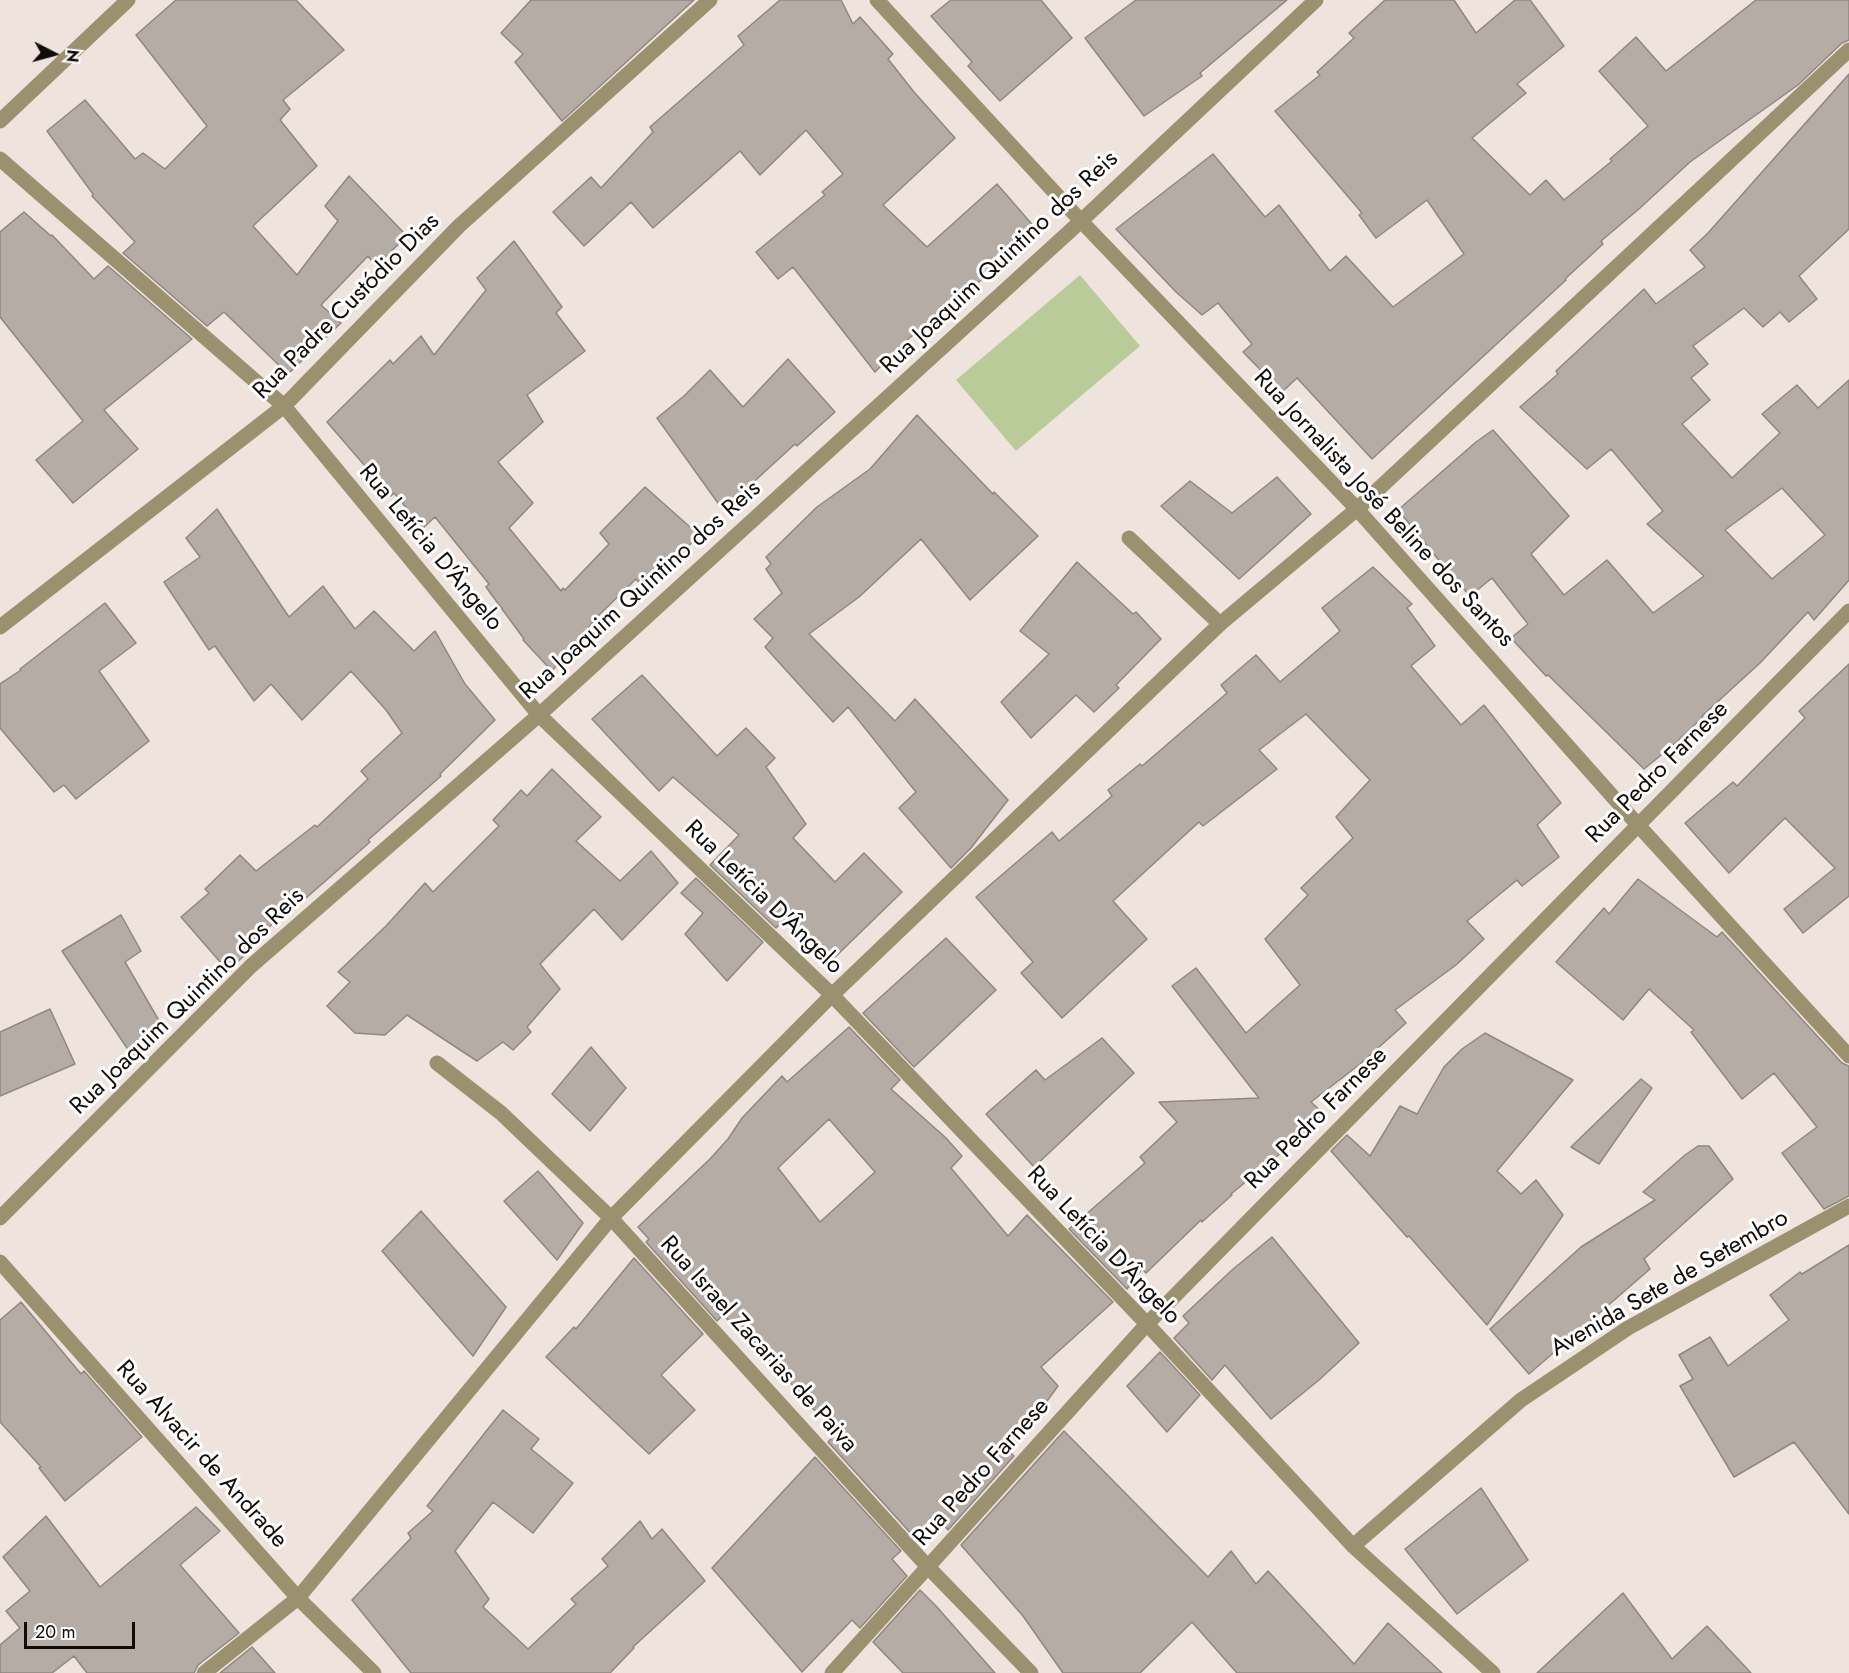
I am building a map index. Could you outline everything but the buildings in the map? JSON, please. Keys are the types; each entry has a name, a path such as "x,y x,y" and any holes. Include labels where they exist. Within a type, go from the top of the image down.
{"street":[{"path":"0,121 128,0"},
{"name":"Rua Padre Custódio Dias","path":"0,627 284,406 459,226 710,0"},
{"name":"Rua Jornalista José Beline dos Santos","path":"877,0 1081,221 1357,509 1638,825 1849,1056"},
{"name":"Rua Joaquim Quintino dos Reis","path":"0,1218 250,966 539,715 1081,221 1316,0"},
{"path":"204,1673 298,1598 611,1218 832,995 1220,624 1357,509 1849,50"},
{"name":"Rua Letícia D'Ângelo","path":"0,159 284,406 539,715 832,995 1147,1324 1353,1546 1493,1673"},
{"path":"1129,538 1220,624"},
{"name":"Rua Pedro Farnese","path":"832,1673 1147,1324 1849,611"},
{"name":"Rua Israel Zacarias de Paiva","path":"437,1063 501,1113 611,1218 928,1567 1031,1673"},
{"name":"Avenida Sete de Setembro","path":"1353,1546 1521,1400 1628,1328 1849,1206"},
{"name":"Rua Alvacir de Andrade","path":"0,1262 298,1598 374,1673"}],"green space":[{"path":"1080,275 1140,346 1016,451 956,380"}]}
